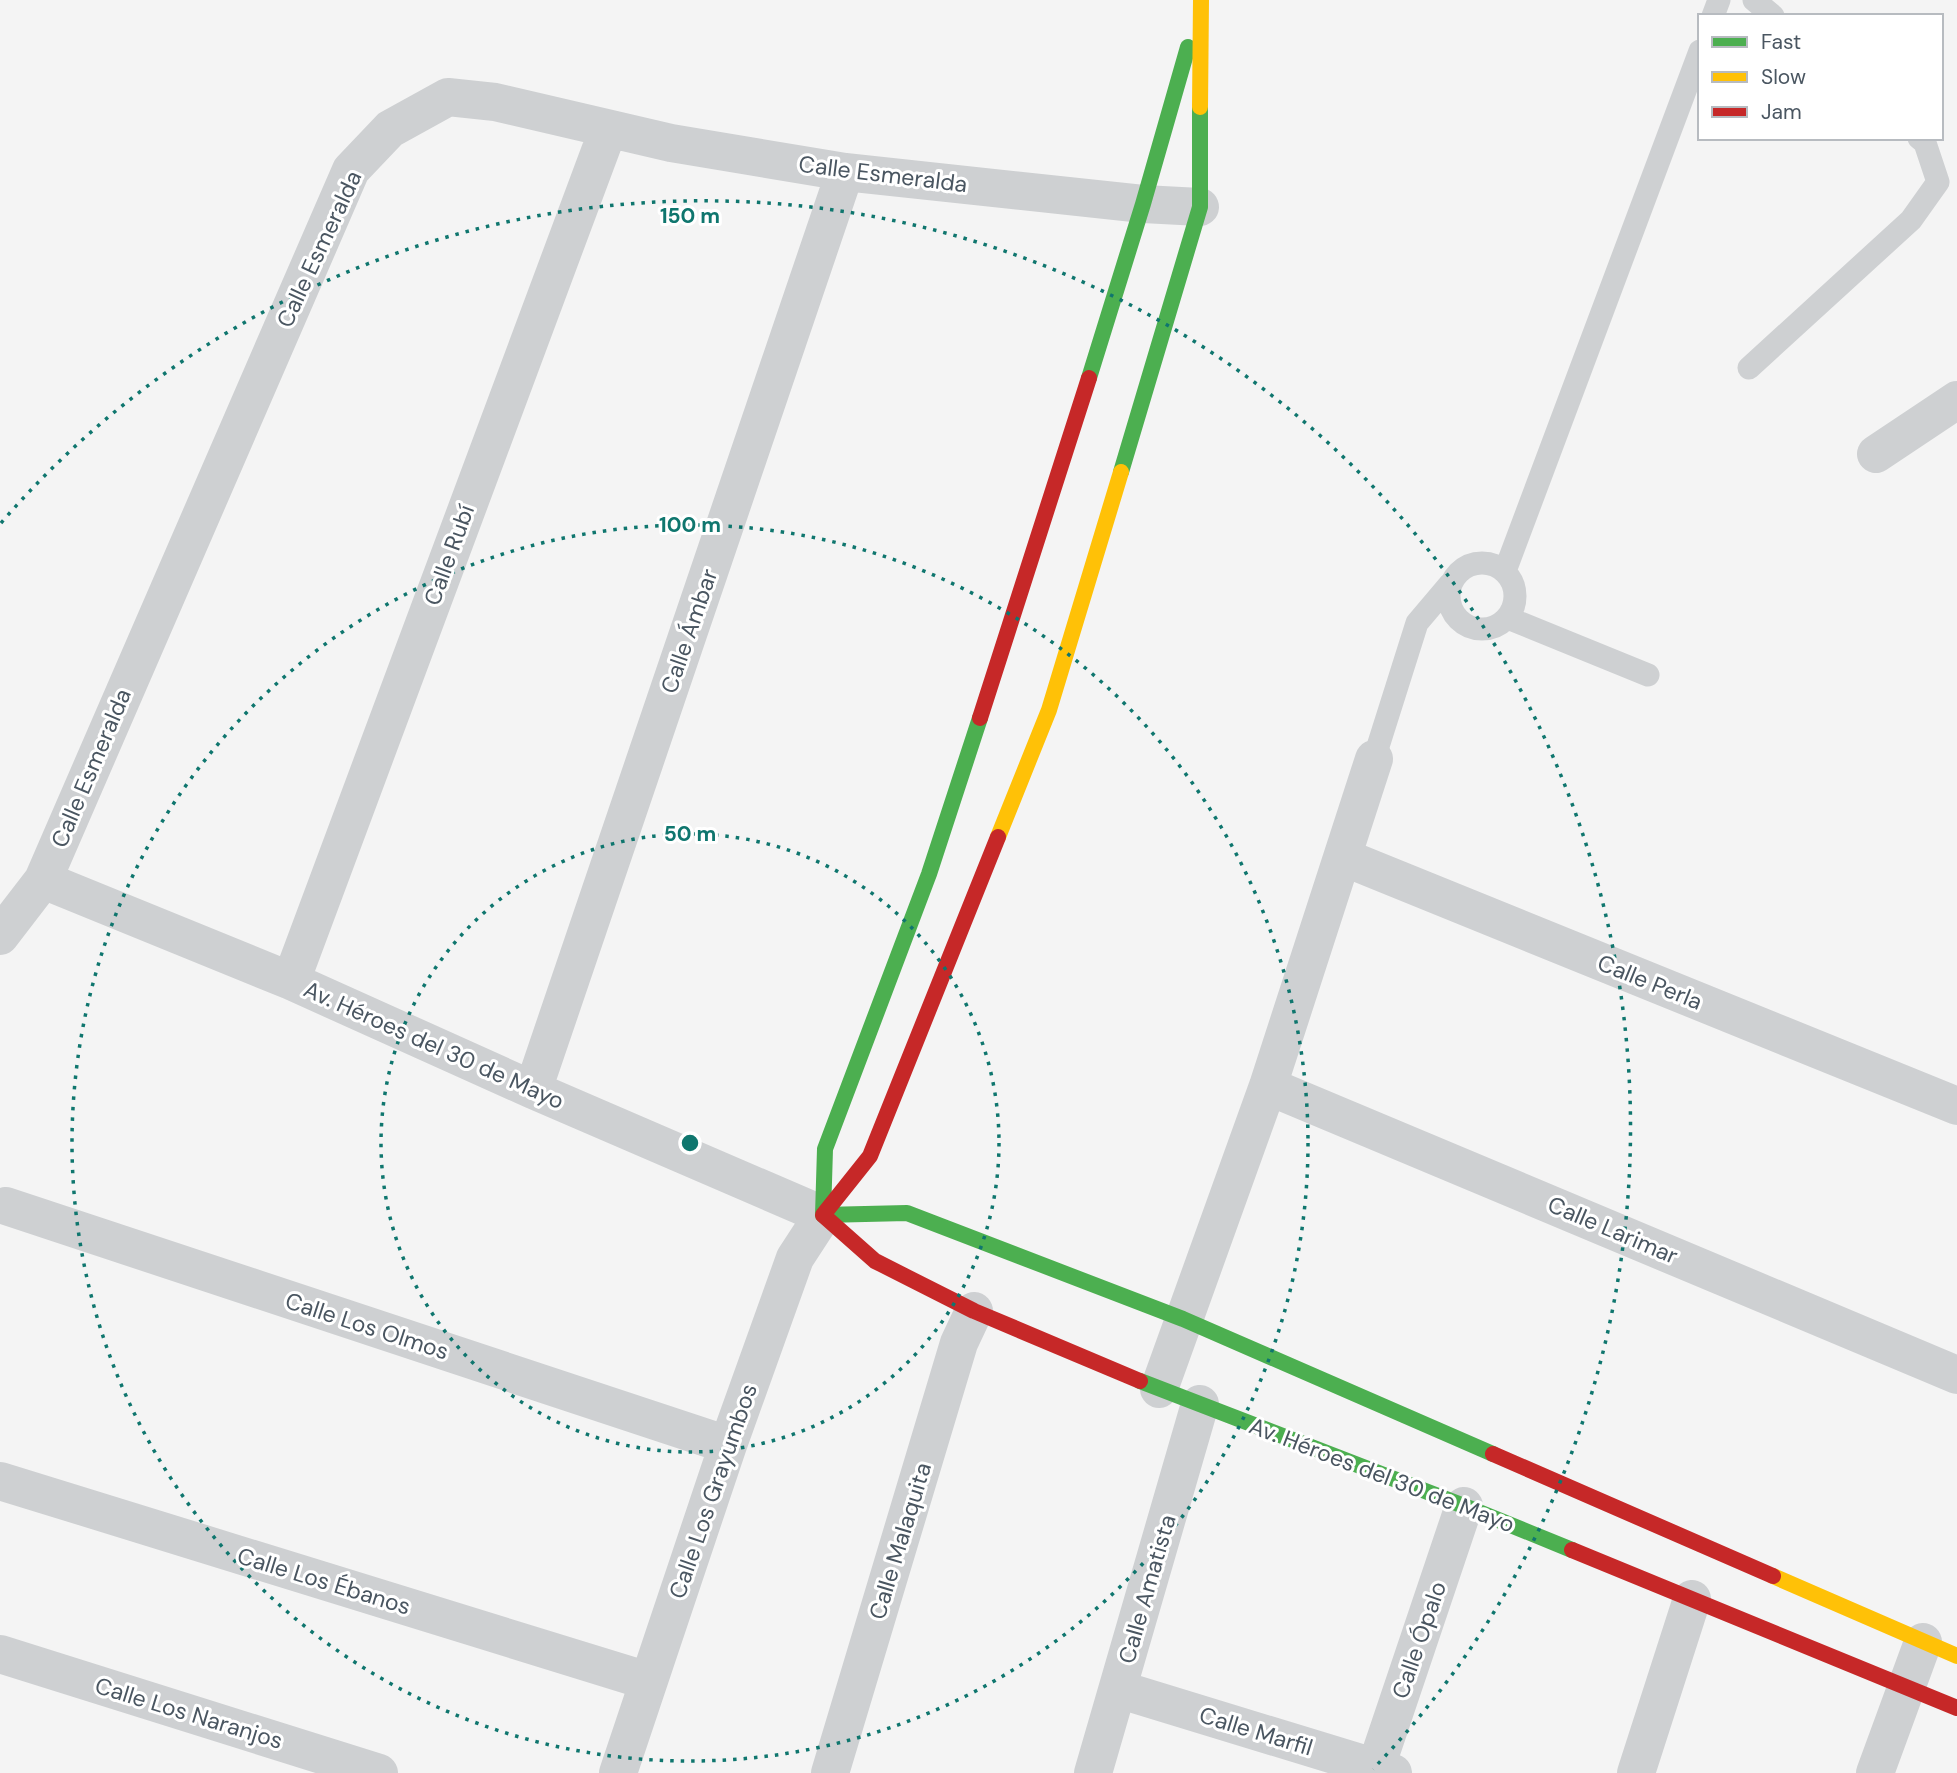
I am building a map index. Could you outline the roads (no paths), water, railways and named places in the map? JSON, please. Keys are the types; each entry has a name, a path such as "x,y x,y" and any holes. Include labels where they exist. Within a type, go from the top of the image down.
{"street":[{"path":"823,1215 825,1149 933,861 1047,512 1143,204 1201,0"},
{"path":"823,1215 870,1156 1049,710 1200,207 1201,0"},
{"name":"Calle Esmeralda","path":"0,936 43,880 351,170 390,129 448,97 495,102 608,130 845,172 1143,204 1200,207"},
{"name":"Calle Rubí","path":"291,981 608,130"},
{"name":"Calle Ámbar","path":"533,1090 845,172"},
{"path":"1876,454 1957,400"},
{"path":"1159,1389 1268,1086 1374,759"},
{"name":"Calle Perla","path":"1343,857 1957,1106"},
{"name":"Av. Héroes del 30 de Mayo","path":"43,880 291,981 533,1090 823,1215 875,1261 974,1311 1159,1389 1464,1506 1957,1708"},
{"name":"Calle Larimar","path":"1268,1086 1957,1375"},
{"name":"Calle Los Olmos","path":"6,1206 728,1445"},
{"name":"Av. Héroes del 30 de Mayo","path":"823,1215 907,1213 1183,1319 1940,1649"},
{"name":"Calle Los Grayumbos","path":"618,1773 728,1445 795,1258 823,1215"},
{"name":"Calle Malaquita","path":"830,1773 959,1343 974,1311"},
{"name":"Calle Amatista","path":"1093,1773 1200,1404"},
{"name":"Calle Los Ébanos","path":"0,1481 648,1681"},
{"name":"Calle Ópalo","path":"1381,1771 1464,1506"},
{"path":"1636,1773 1692,1598"},
{"path":"1875,1773 1905,1687 1940,1649"},
{"name":"Calle Los Naranjos","path":"0,1654 379,1773"},
{"name":"Calle Marfil","path":"1118,1689 1381,1771"}],"lane":[{"path":"1754,0 1771,14"},
{"path":"1504,571 1698,56"},
{"path":"1749,368 1911,220 1938,182 1925,143 1921,140"},
{"path":"1374,759 1417,623 1457,573 1468,565 1480,562 1493,564 1513,581 1516,593 1514,606 1508,618 1497,626 1484,629 1471,627 1460,621 1452,610 1448,598 1450,584"},
{"path":"1508,618 1648,675"}]}
